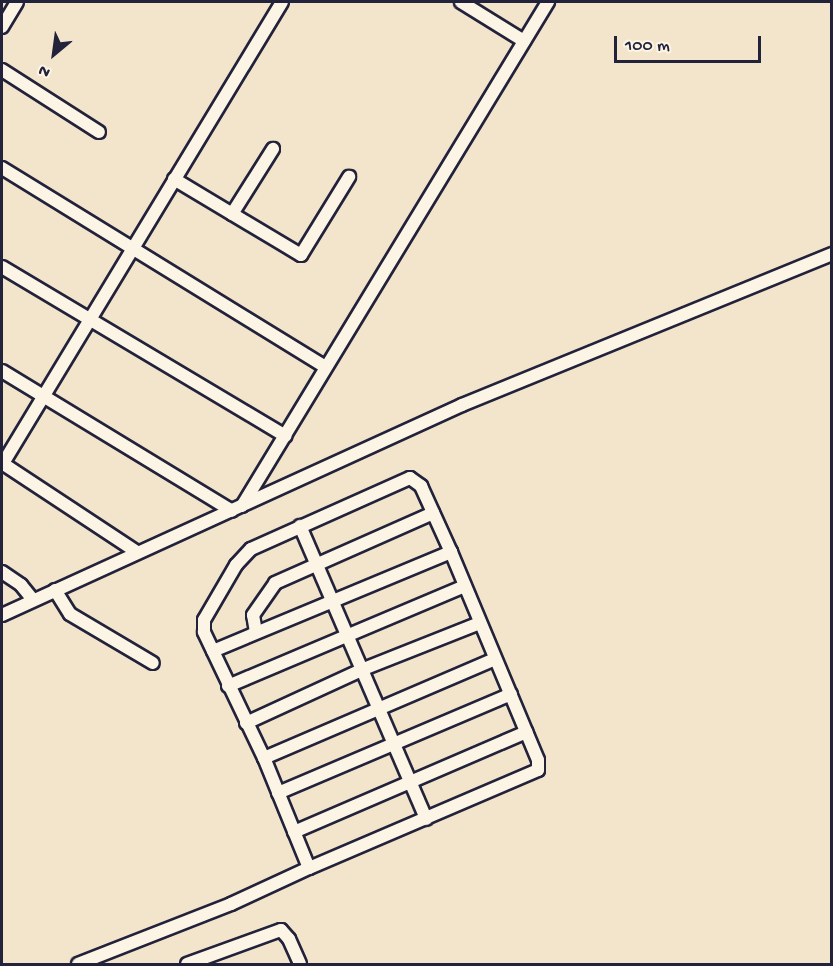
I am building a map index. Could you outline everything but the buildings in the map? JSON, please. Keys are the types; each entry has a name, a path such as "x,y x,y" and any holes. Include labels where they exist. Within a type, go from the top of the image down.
{"street":[{"path":"2,27 17,2"},
{"path":"137,552 2,464 282,2"},
{"path":"460,2 524,41"},
{"path":"237,508 285,436 548,2"},
{"path":"2,70 99,132"},
{"path":"232,214 273,149"},
{"path":"2,168 131,250 326,367"},
{"path":"174,179 301,255 349,177"},
{"path":"2,615 33,600 60,600 137,552 571,358 831,254"},
{"path":"2,267 285,436"},
{"path":"2,371 237,508"},
{"path":"78,964 231,904 309,868 537,772 538,760 451,552 421,486 410,478 300,526 243,555 204,620 204,632 264,758 309,868"},
{"path":"256,632 252,618 268,588 316,564 433,513"},
{"path":"300,526 426,819"},
{"path":"213,651 451,552"},
{"path":"2,572 21,585 33,600"},
{"path":"228,686 465,586"},
{"path":"60,600 153,663"},
{"path":"246,723 361,670 480,623"},
{"path":"264,758 377,706 495,658"},
{"path":"278,793 511,694"},
{"path":"294,831 526,732"},
{"path":"187,964 281,930 290,939 300,964"}]}
